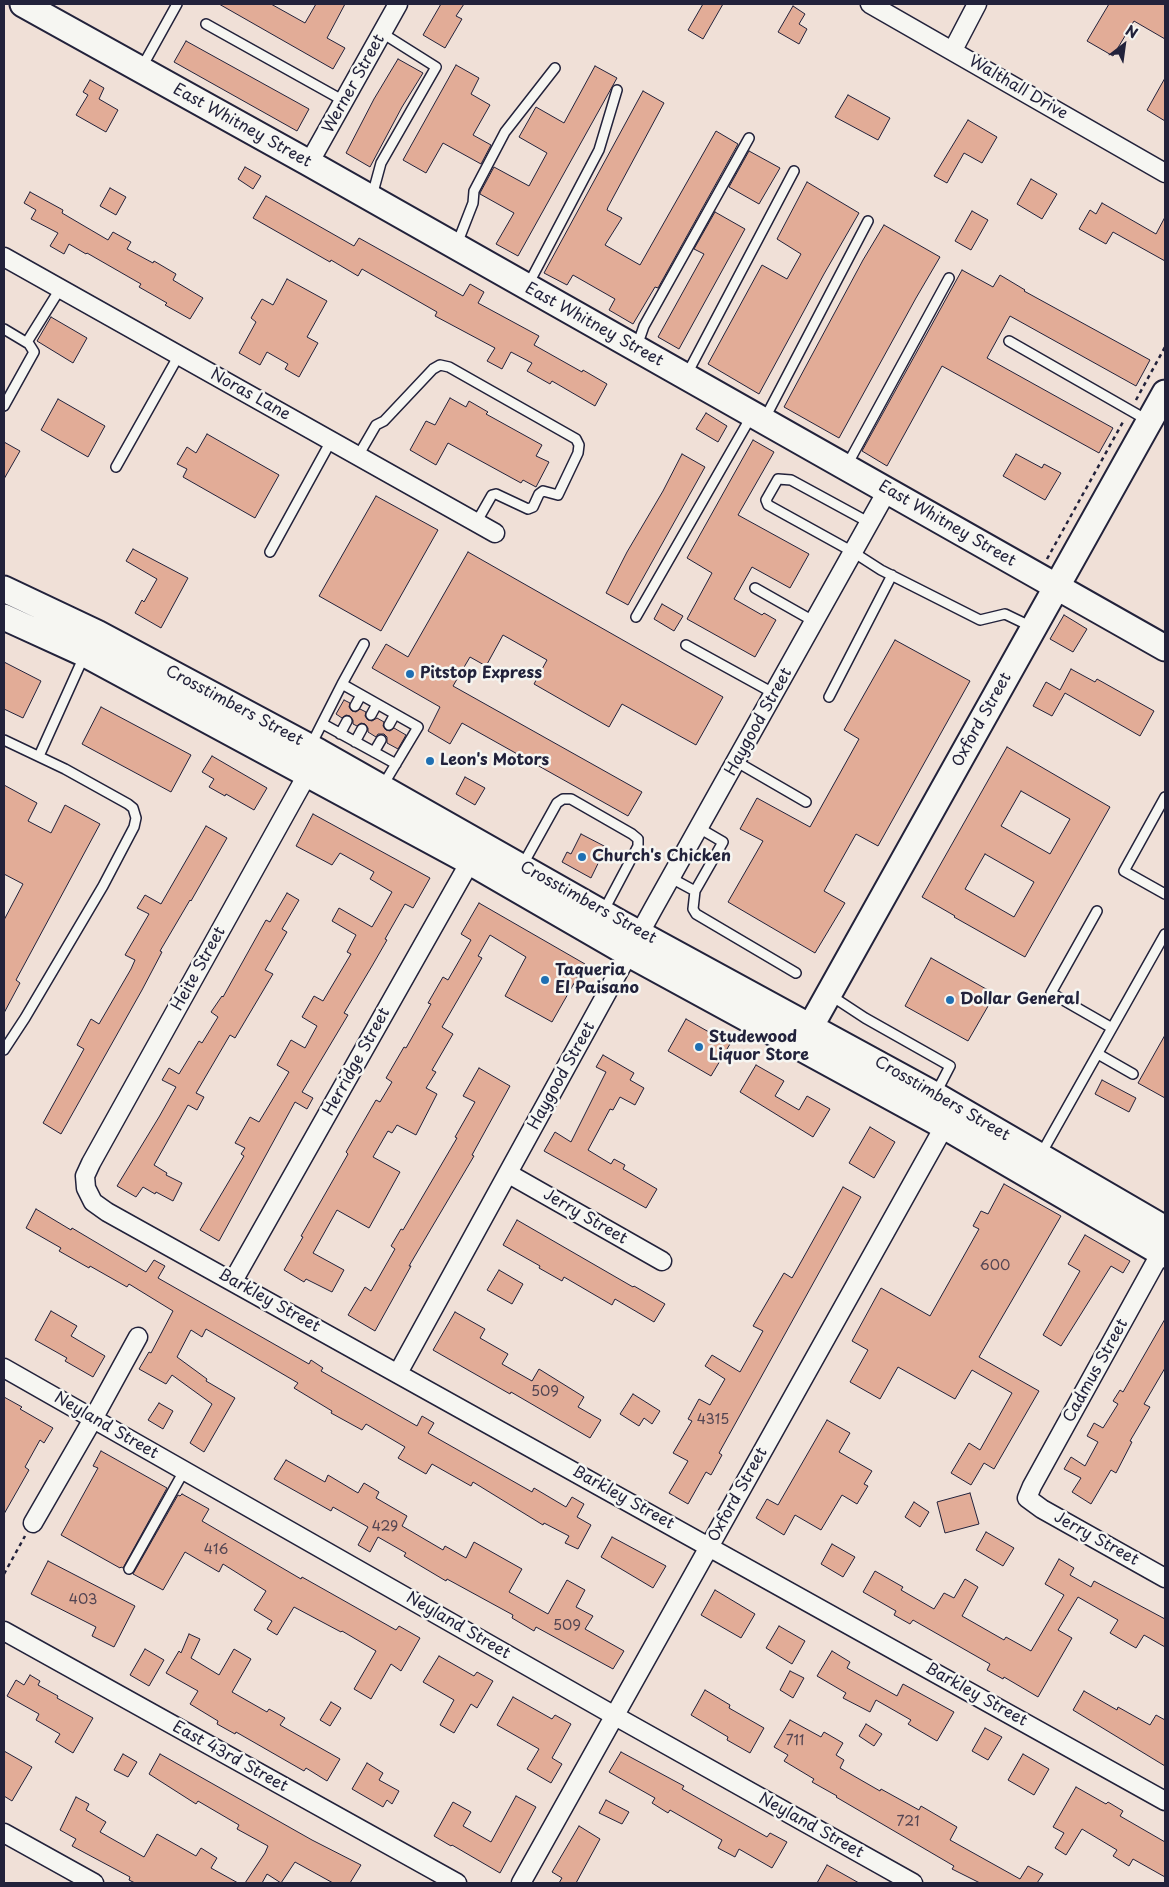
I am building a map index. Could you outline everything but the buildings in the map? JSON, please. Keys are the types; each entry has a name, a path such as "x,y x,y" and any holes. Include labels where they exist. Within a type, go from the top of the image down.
{"main road":[{"name":"East Whitney Street","path":"23,4 309,163 1165,648"},
{"name":"Oxford Street","path":"806,1036 1034,628 1140,416 1165,393"},
{"name":"Crosstimbers Street","path":"4,589 97,633 382,787 475,852 522,866 603,913 635,944"},
{"name":"Crosstimbers Street","path":"4,617 85,654 307,774 475,852 635,944 945,1109 1040,1156 1164,1245"},
{"path":"85,654 97,633"},
{"name":"Crosstimbers Street","path":"806,1036 945,1109 1164,1245"}],"street":[{"name":"Werner Street","path":"309,163 398,4"},
{"name":"Walthall Drive","path":"870,4 1165,173"},
{"path":"953,50 977,4"},
{"name":"Noras Lane","path":"4,257 495,533"},
{"name":"Haygood Street","path":"398,1373 671,878 888,491"},
{"name":"Heite Street","path":"86,1188 86,1176 91,1163 307,774 315,750"},
{"name":"Herridge Street","path":"233,1281 475,852"},
{"name":"Oxford Street","path":"521,1883 709,1546 945,1109"},
{"name":"Jerry Street","path":"509,1174 662,1261"},
{"name":"Barkley Street","path":"86,1188 93,1202 107,1212 1165,1802"},
{"name":"Cadmus Street","path":"1027,1498 1164,1245"},
{"path":"33,1523 138,1337"},
{"name":"Neyland Street","path":"4,1368 615,1716 913,1883"},
{"name":"Jerry Street","path":"1027,1498 1042,1509 1165,1578"},
{"name":"East 43rd Street","path":"4,1631 457,1883"},
{"path":"4,1833 94,1883"}],"lane":[{"path":"141,69 177,4"},
{"path":"206,24 344,101"},
{"path":"371,199 382,162 436,67 382,33"},
{"path":"456,247 473,203 474,191 505,132 555,68"},
{"path":"527,287 598,150 617,90"},
{"path":"636,349 644,326 748,138"},
{"path":"686,377 794,171"},
{"path":"636,617 758,418 868,221"},
{"path":"846,467 949,278"},
{"path":"27,342 60,289"},
{"path":"4,329 27,342 34,352 4,406"},
{"path":"1009,341 1140,416"},
{"path":"116,467 179,355"},
{"path":"358,456 376,425 384,422 433,369 440,365 449,367 576,438 579,445 578,453 558,495 543,491 539,494 532,507 528,509 496,494 492,495 476,522"},
{"path":"270,552 331,440"},
{"path":"870,523 791,480 778,479 766,500 768,505 854,552 892,576 980,620 1006,614 1034,628"},
{"path":"830,698 892,576"},
{"path":"755,588 815,622"},
{"path":"315,750 323,724 364,644"},
{"path":"686,645 774,694"},
{"path":"39,756 85,654"},
{"path":"342,684 418,727 382,787"},
{"path":"356,706 361,695"},
{"path":"371,715 377,704"},
{"path":"389,725 395,714"},
{"path":"340,734 347,721"},
{"path":"323,724 396,764"},
{"path":"355,742 362,729"},
{"path":"4,740 65,768 128,804 135,814 136,822 103,886 4,1050"},
{"path":"374,752 381,740"},
{"path":"737,762 806,802"},
{"path":"1165,797 1124,871 1165,894"},
{"path":"522,866 558,802 563,800 570,799 632,834 638,839 638,846 603,913"},
{"path":"699,828 723,842 695,891 693,909 696,914 796,973"},
{"path":"671,878 695,891"},
{"path":"1097,912 1051,993 1112,1028"},
{"path":"1040,1156 1165,934"},
{"path":"830,995 865,1018 950,1066 945,1109"},
{"path":"1098,1054 1133,1074"},
{"path":"129,1569 184,1470"}],"path":[{"path":"1047,559 1140,416 1165,347"},
{"path":"4,1574 22,1542"}],"place":[{"name":"Pitstop Express","path":"410,674"},
{"name":"Leon's Motors","path":"430,761"},
{"name":"Church's Chicken","path":"582,857"},
{"name":"Taqueria El Paisano","path":"545,980"},
{"name":"Dollar General","path":"950,1000"},
{"name":"Studewood Liquor Store","path":"699,1047"}]}
